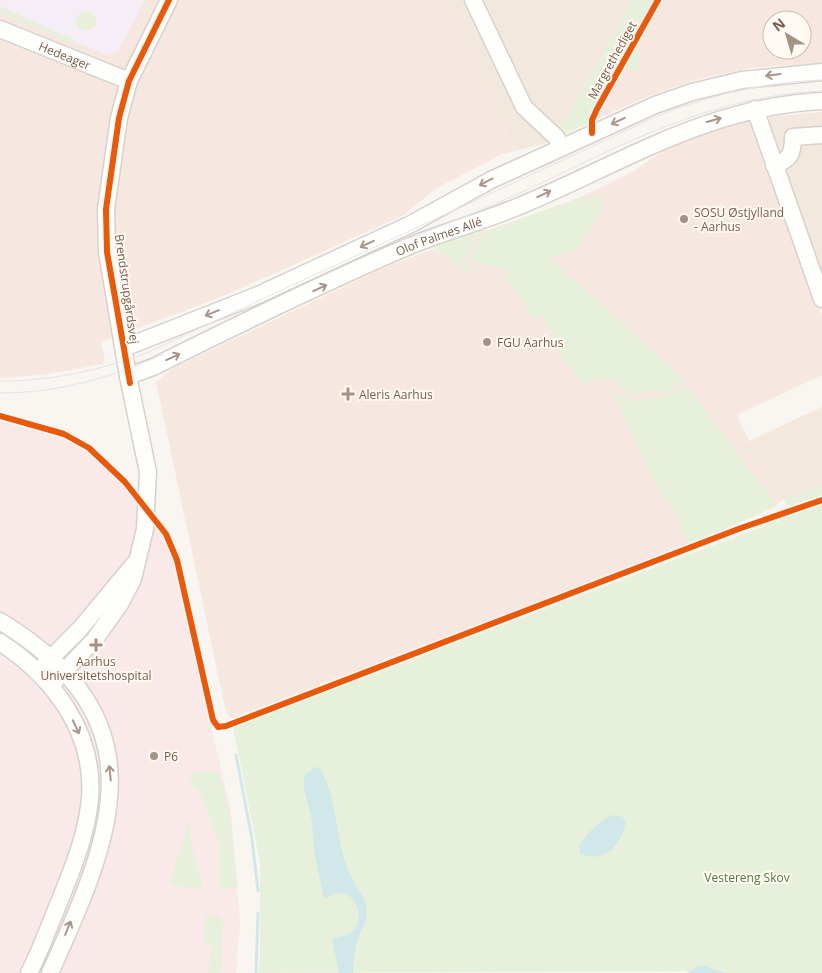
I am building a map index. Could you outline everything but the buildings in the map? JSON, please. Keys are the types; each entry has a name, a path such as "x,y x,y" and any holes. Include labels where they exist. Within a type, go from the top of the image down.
{"street":[{"name":"Brendstrupgårdsvej","path":"52,666 95,639 127,592 138,559 147,516 148,472 128,376 107,252 106,209 119,118 129,81 169,0"},
{"path":"473,0 524,107 556,137 562,147"},
{"name":"Hedeager","path":"0,29 129,81"},
{"name":"Olof Palmes Allé","path":"124,348 266,291 411,224 491,180 629,116 692,92 742,80 822,72"},
{"name":"Olof Palmes Allé","path":"128,376 153,367 408,247 518,207 668,136 755,110 822,101"},
{"path":"755,110 822,299"},
{"path":"774,164 791,156 793,137 822,134"},
{"name":"Brendstrupgårdsvej","path":"52,666 138,559"},
{"path":"0,621 52,666 91,707 102,731 108,756 110,799 103,837 50,973"},
{"path":"0,631 52,666"},
{"path":"0,642 52,666"},
{"path":"29,973 78,855 90,800 88,762 83,740 73,719 50,685 52,666"}],"shaded area":[{"path":"0,0 448,0 515,151 502,154 435,189 404,215 226,295 101,342 105,360 102,364 41,375 0,378"},
{"path":"0,0 145,0 118,51 107,55 0,12"},
{"path":"448,0 632,0 562,128 564,134 546,143 515,151"},
{"path":"632,0 822,0 822,63 750,68 698,79 641,99 564,134 561,128"},
{"path":"822,112 822,287 765,126 770,117"},
{"path":"749,120 822,315 822,375 737,415 749,441 743,447 783,499 774,507 688,545 230,719 225,708 156,382 173,368 386,267 483,230 486,231 579,198 632,172 670,147 708,132"},
{"path":"822,407 822,495 788,506 743,447 749,441"},
{"name":"Aarhus Universitetshospital","path":"0,420 63,438 87,451 122,485 163,536 170,551 231,812 240,924 236,973 0,973"}],"green space":[{"path":"632,0 652,0 632,33 642,69 633,72 618,64 586,124 564,134 561,128"},
{"path":"0,6 72,39 76,45 0,13"},
{"path":"86,11 93,14 96,21 93,28 86,31 79,28 76,21 79,14"},
{"path":"599,195 603,206 578,248 550,259 609,310 685,381 665,392 655,390 639,395 630,395 612,380 597,379 581,386 572,367 568,368 542,315 532,319 521,298 505,281 509,271 471,261 468,272 463,271 462,267 486,231 579,198 582,202"},
{"path":"483,230 458,267 434,247"},
{"path":"687,385 774,499 774,507 688,545 672,504 664,501 610,389 632,401 667,396"},
{"path":"822,487 822,495 788,506 783,499"},
{"name":"Vestereng Skov","path":"822,504 822,973 726,973 723,971 258,973 260,959 260,863 233,727"},
{"path":"193,772 214,772 220,775 229,811 238,887 222,890 219,888 219,842 200,793 189,785"},
{"path":"189,819 191,844 200,872 202,887 199,889 169,885"},
{"path":"207,915 217,915 223,920 221,973 208,973 211,950 204,943 204,923"}],"water":[{"path":"315,767 320,768 326,780 344,859 351,877 365,902 367,917 356,947 353,973 339,973 332,938 344,936 353,930 357,925 359,914 352,898 347,894 337,893 324,899 314,851 312,821 303,784 305,775"},
{"path":"614,815 623,817 626,822 616,845 604,854 597,856 580,854 579,846 590,832 603,820"},
{"path":"698,966 706,966 726,973 687,973"}],"waterway":[{"path":"236,755 252,839 258,891"},
{"path":"256,973 258,913"}],"tram line":[{"path":"0,381 18,381 73,374 144,354 662,114 741,90 781,83 822,80"},
{"path":"408,239 506,199 666,126 741,102 781,95 822,91"},
{"path":"0,393 63,387 104,377 164,354"}],"cycle path":[{"path":"130,383 107,252 106,209 119,118 129,81 169,0"},
{"name":"Margrethediget","path":"592,133 592,120 597,109 658,0"},
{"path":"0,416 64,434 89,448 125,482 166,534 177,560 213,720 218,727 226,726 741,528 822,500"}],"place":[{"name":"SOSU Østjylland - Aarhus","path":"684,219"},
{"name":"FGU Aarhus","path":"487,342"},
{"name":"Aleris Aarhus","path":"348,394"},
{"name":"Aarhus Universitetshospital","path":"96,645"},
{"name":"P6","path":"154,756"}]}
